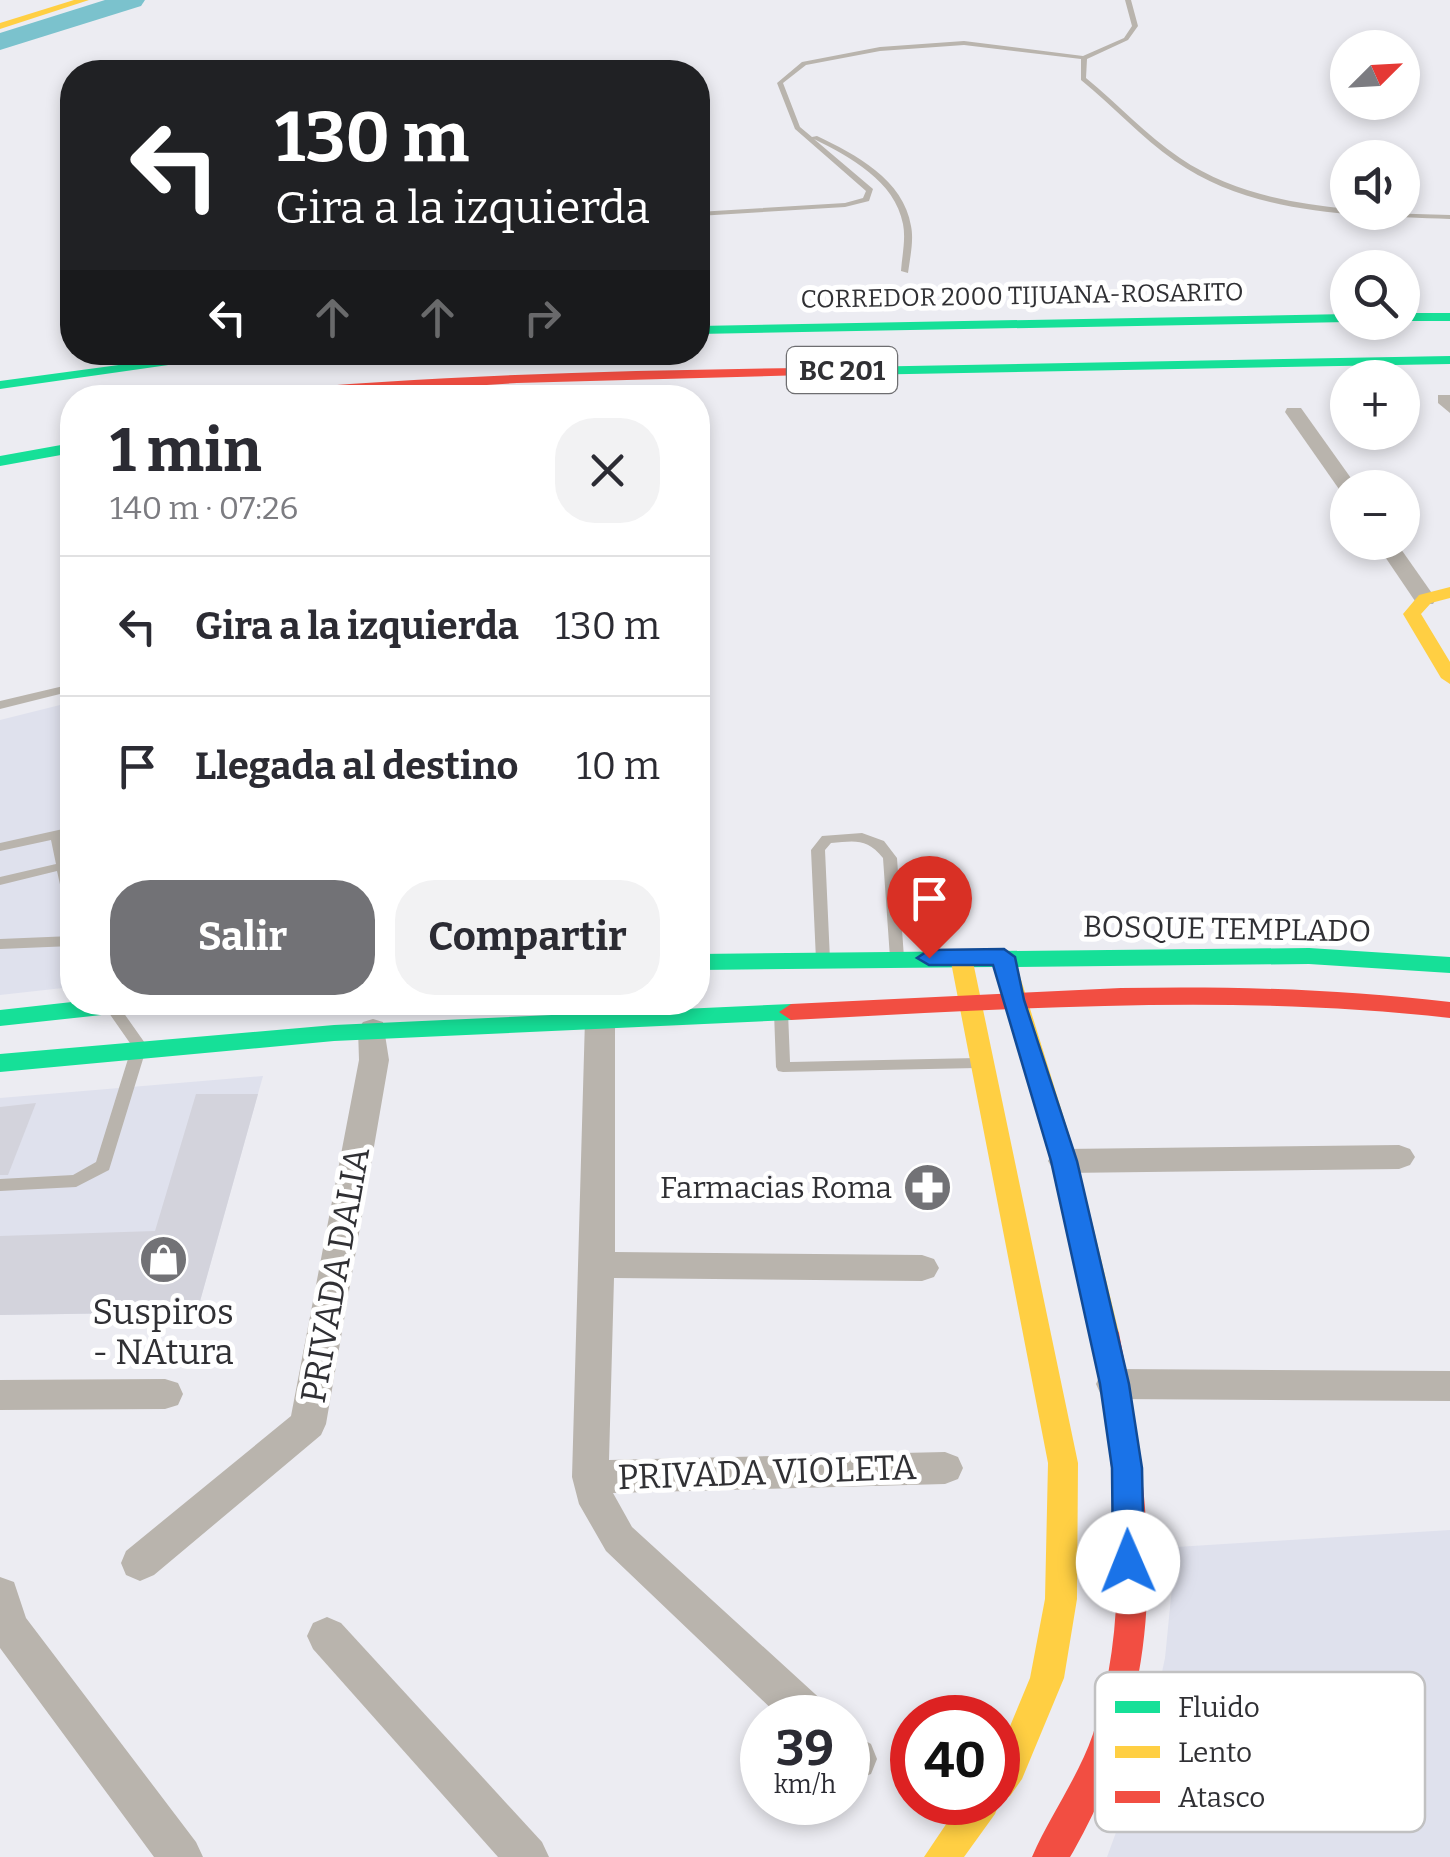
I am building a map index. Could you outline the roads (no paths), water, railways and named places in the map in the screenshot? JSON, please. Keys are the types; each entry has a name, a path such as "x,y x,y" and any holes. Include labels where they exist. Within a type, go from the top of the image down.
{"main road":[{"path":"0,18 62,0"},
{"path":"0,26 84,0"},
{"path":"1420,317 1450,317"},
{"name":"CORREDOR 2000 TIJUANA-ROSARITO","path":"710,330 1330,318"},
{"name":"BC 201","path":"389,385 448,380 1450,360"},
{"path":"0,384 145,365"},
{"path":"0,374 96,371"},
{"path":"425,385 448,380"},
{"path":"0,461 60,450"},
{"path":"1450,592 1425,599 1412,614 1450,678"},
{"name":"BOSQUE TEMPLADO","path":"710,962 1309,956 1450,966"},
{"path":"960,957 985,1062 1063,1463 1061,1598 1047,1678 1020,1743"},
{"path":"1004,957 1012,1000 1064,1161 1114,1384 1127,1468 1129,1593 1123,1672"},
{"path":"710,1015 1012,1000 1271,994 1450,1010"},
{"path":"0,1018 60,1011"},
{"path":"0,1063 140,1046 373,1029 703,1015"},
{"path":"1050,1857 1076,1818 1095,1766"},
{"path":"942,1857 966,1825"}],"street":[{"path":"1294,412 1335,470"},
{"path":"1398,560 1425,599"},
{"name":"PRIVADA VIOLETA","path":"600,1019 598,1265 590,1477 598,1504 620,1539 786,1695"},
{"name":"PRIVADA DALIA","path":"140,1564 308,1424 374,1060 373,1029"},
{"path":"1064,1161 1399,1157"},
{"path":"598,1265 922,1268"},
{"path":"1114,1384 1450,1386"},
{"path":"0,1395 165,1394"},
{"path":"1063,1463 1127,1468"},
{"name":"PRIVADA VIOLETA","path":"590,1477 945,1468"},
{"path":"0,1595 8,1627 181,1857"},
{"path":"326,1636 527,1857"}],"lane":[{"path":"710,213 845,204 866,199 870,191 797,128 780,83 804,63 880,48 964,43 1084,58 1126,39 1135,26 1128,0"},
{"path":"1084,58 1083,79 1192,169 1298,207 1330,213 1450,217"},
{"path":"797,128 853,156 891,190 907,222 905,271"},
{"path":"0,705 60,691"},
{"path":"0,847 60,834"},
{"path":"56,835 60,853"},
{"path":"823,960 818,850 827,839 845,837 880,844 890,858 897,958"},
{"path":"0,881 60,867"},
{"path":"0,944 60,942"},
{"path":"781,1012 783,1067 985,1062"},
{"path":"0,1184 76,1181 103,1166 140,1046 117,1015"}],"waterway":[{"path":"0,42 132,0"}],"place":[{"name":"Farmacias Roma","path":"927,1188"},
{"name":"Suspiros - NAtura","path":"163,1260"}]}
